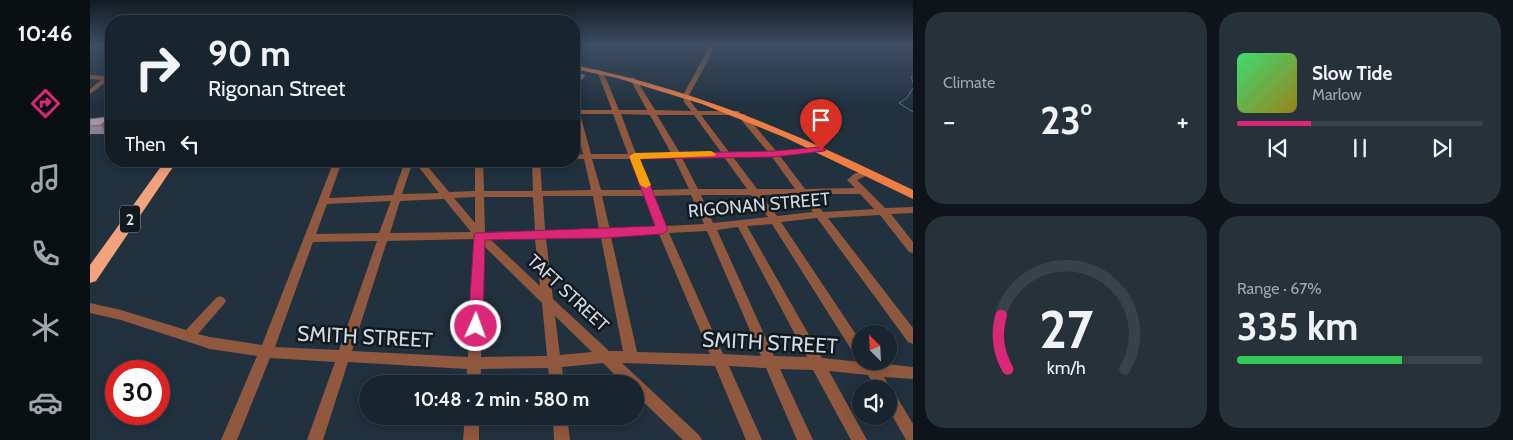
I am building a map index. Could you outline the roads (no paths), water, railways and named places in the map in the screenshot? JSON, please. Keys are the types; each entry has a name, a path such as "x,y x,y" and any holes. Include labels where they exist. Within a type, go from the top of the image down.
{"highway":[{"name":"2","path":"90,277 167,167"}],"main road":[{"path":"580,68 633,79 739,114 821,150 913,195"}],"street":[{"path":"702,66 686,95 688,102 774,220 852,339"},
{"path":"600,71 650,194 662,230 754,440"},
{"path":"90,78 105,77"},
{"path":"633,79 676,154 695,193 805,440"},
{"path":"90,92 105,80"},
{"path":"580,112 739,114 774,154 913,338"},
{"path":"580,131 597,194 631,357"},
{"path":"580,157 676,154 774,154 821,150"},
{"path":"229,440 266,352 336,167"},
{"path":"315,440 407,167"},
{"name":"TAFT STREET","path":"423,167 480,236 626,375"},
{"path":"473,375 480,236 480,167"},
{"path":"536,167 540,235 556,375"},
{"path":"867,172 856,176 852,180 884,213 913,249"},
{"path":"323,201 479,194 862,191"},
{"name":"RIGONAN STREET","path":"308,238 604,234 710,227 820,215 913,210"},
{"path":"741,224 859,440"},
{"path":"187,336 220,301"},
{"name":"SMITH STREET","path":"90,308 122,315 210,343 266,352 474,363 554,362 631,357 852,365"},
{"name":"SMITH STREET","path":"895,370 913,373"},
{"name":"TAFT STREET","path":"644,393 694,440"},
{"path":"897,411 913,438"},
{"path":"471,440 472,425"},
{"path":"561,425 562,440"}],"waterway":[{"path":"913,76 911,76 913,83"},
{"path":"913,88 907,98 899,103 913,112"}]}
